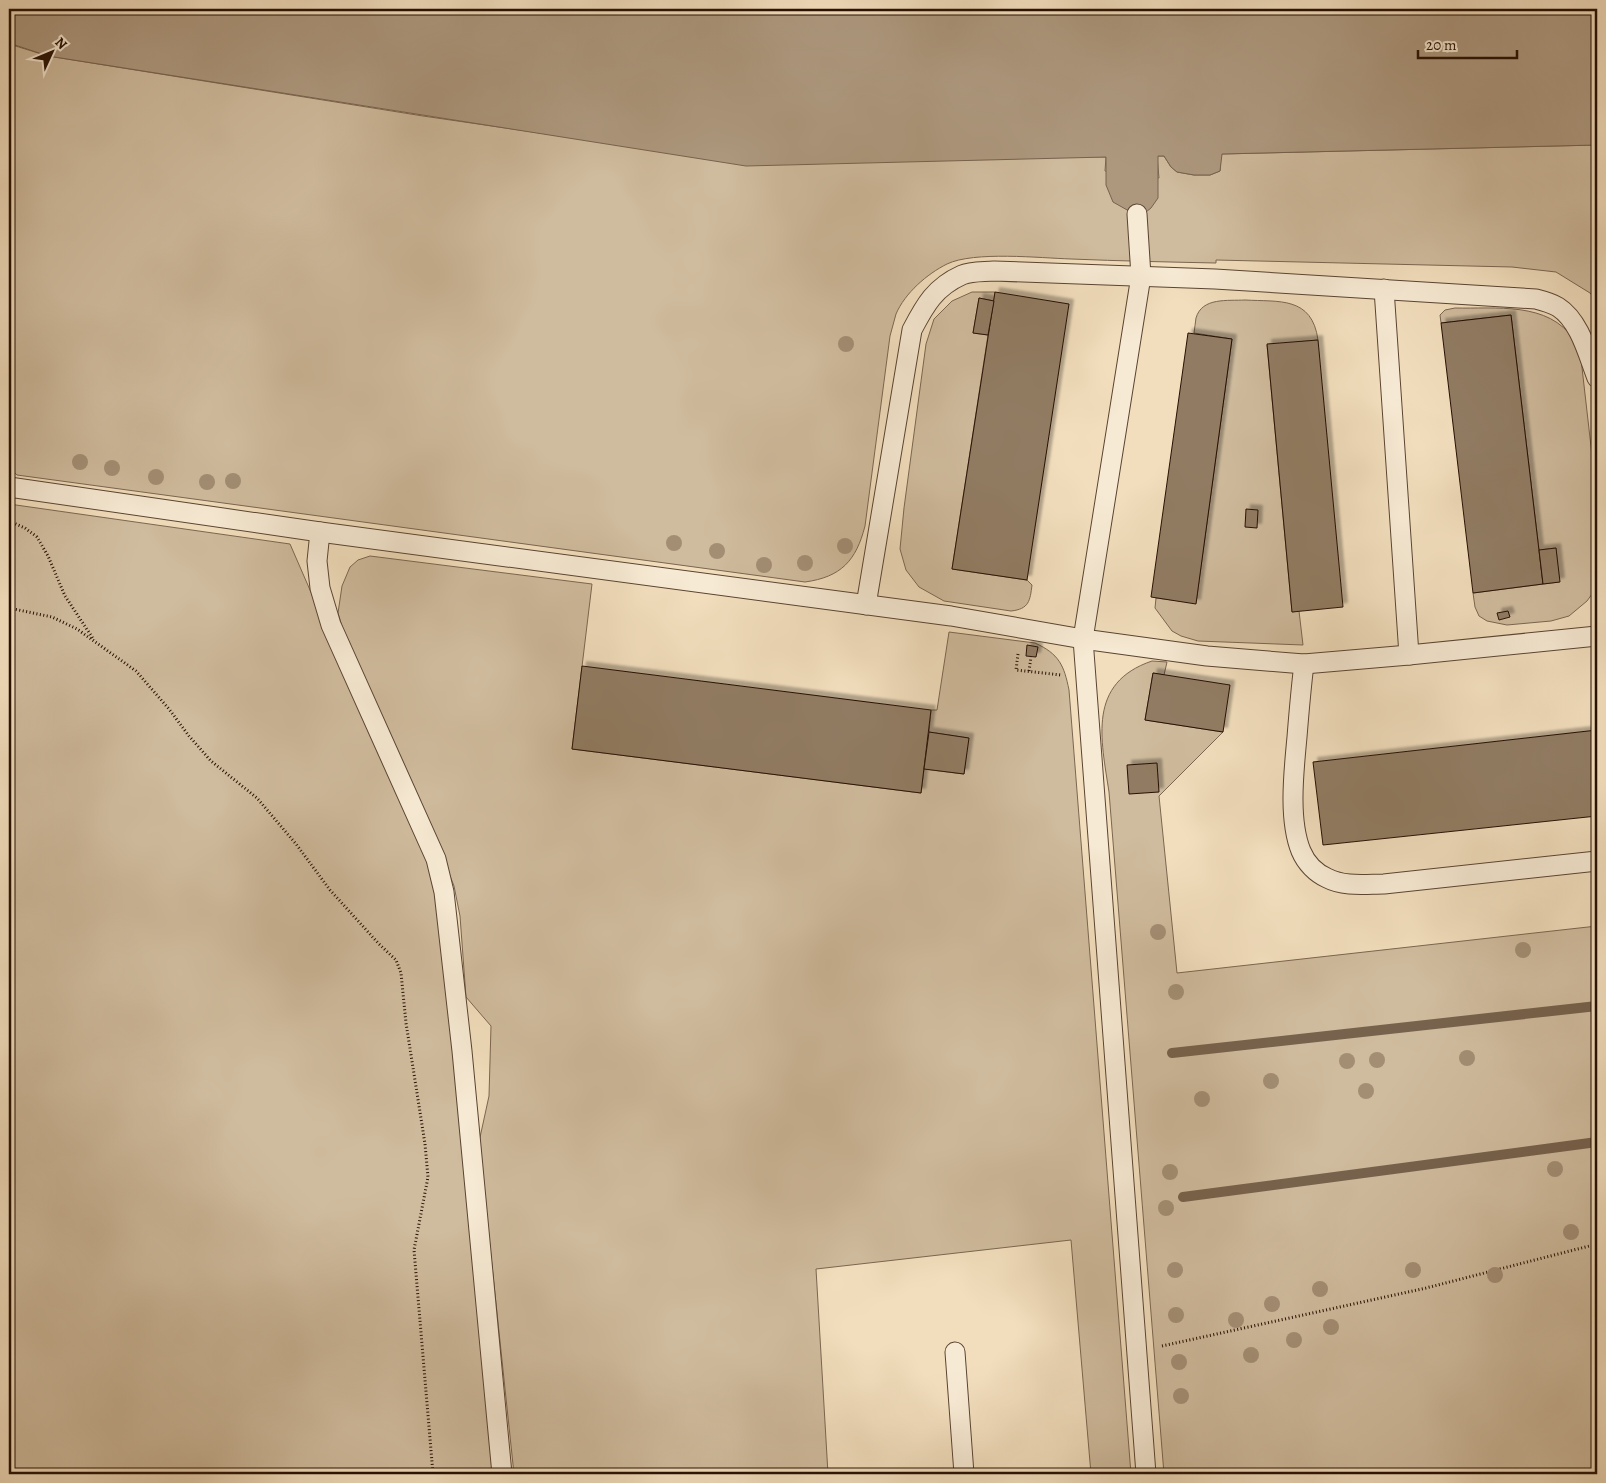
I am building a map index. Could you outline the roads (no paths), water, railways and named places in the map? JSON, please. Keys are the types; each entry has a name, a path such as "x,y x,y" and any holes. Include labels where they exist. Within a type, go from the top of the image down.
{"lane":[{"path":"1137,214 1141,276 1083,639 1146,1474"},
{"path":"866,605 912,330 926,304 941,287 963,274 994,270 1215,279 1536,299 1560,308 1572,321 1584,344 1597,378"},
{"path":"1384,289 1409,655"},
{"path":"9,488 320,532 951,616 1083,639 1207,656 1304,664 1597,636"},
{"path":"320,532 317,561 320,588 331,625 436,859 444,892 463,1060 502,1474"},
{"path":"1304,664 1294,770 1293,808 1297,838 1302,853 1316,871 1328,879 1356,885 1384,884 1597,861"},
{"path":"955,1352 964,1474"}],"waterway":[{"path":"1172,1053 1597,1006"},
{"path":"1183,1197 1597,1142"}]}
